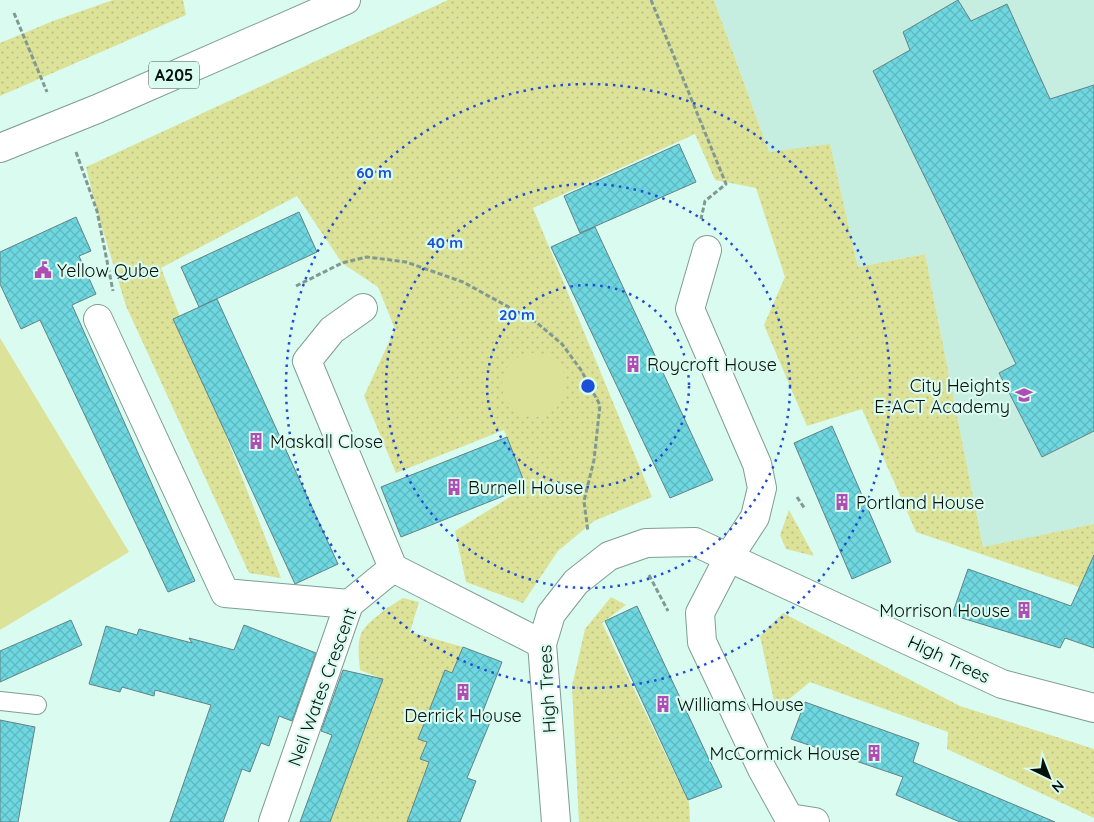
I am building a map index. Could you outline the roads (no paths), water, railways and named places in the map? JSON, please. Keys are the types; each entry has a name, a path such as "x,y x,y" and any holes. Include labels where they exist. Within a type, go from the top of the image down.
{"main road":[{"name":"A205","path":"0,148 98,109 346,0"},
{"path":"707,250 690,309 757,464 762,488 755,517 728,557 700,613 702,642 762,769 797,821"},
{"path":"363,308 332,330 306,361 393,568 542,644"},
{"path":"98,319 225,593 349,604"},
{"name":"High Trees","path":"556,822 542,644 551,614 576,582 609,556 646,543 664,541 695,542 1002,684 1094,708"},
{"name":"Neil Wates Crescent","path":"273,822 349,604 393,568"}],"lane":[{"path":"0,701 37,705"}],"place":[{"name":"Yellow Qube","path":"43,270"},
{"name":"Roycroft House","path":"633,364"},
{"name":"City Heights E-ACT Academy","path":"1024,395"},
{"name":"Maskall Close","path":"256,441"},
{"name":"Burnell House","path":"454,487"},
{"name":"Portland House","path":"842,502"},
{"name":"Morrison House","path":"1024,610"},
{"name":"Derrick House","path":"463,692"},
{"name":"Williams House","path":"663,704"},
{"name":"McCormick House","path":"874,753"}]}
